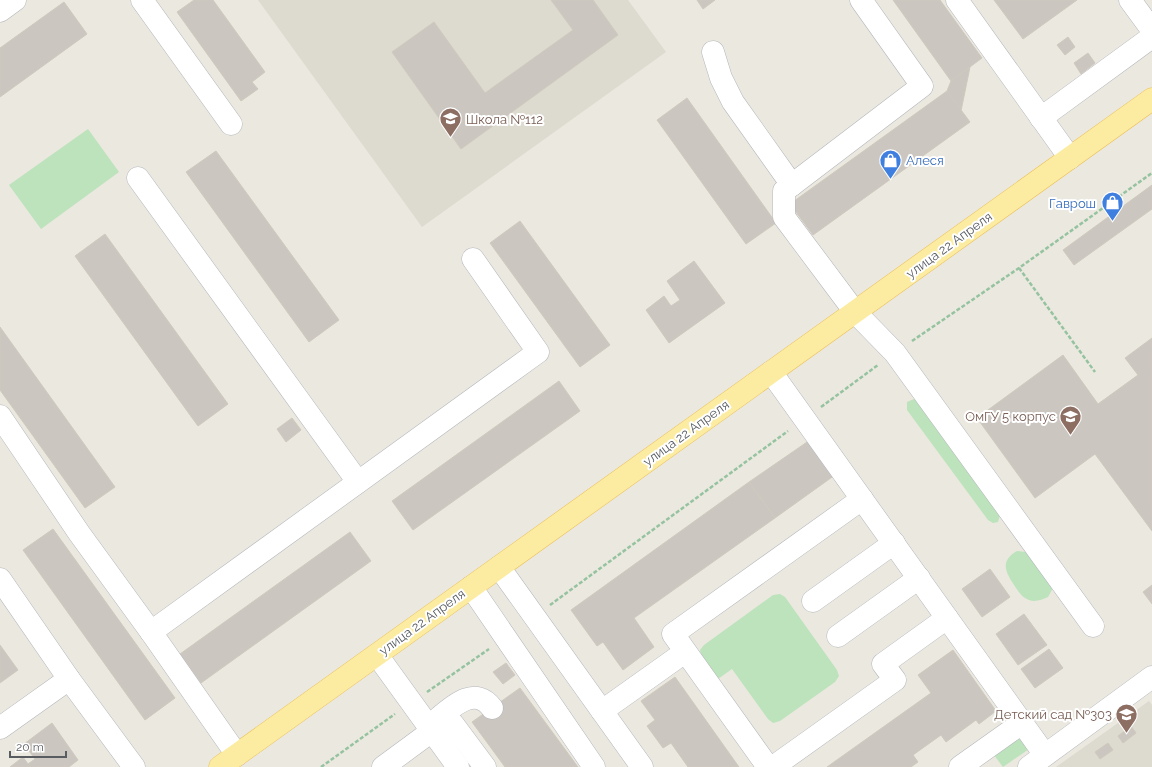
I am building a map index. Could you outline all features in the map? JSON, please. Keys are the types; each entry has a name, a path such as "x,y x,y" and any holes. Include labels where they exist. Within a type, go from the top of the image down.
{"main road":[{"name":"улица 22 Апреля","path":"228,761 1152,99"}],"street":[{"path":"0,11 15,0"},
{"path":"142,0 231,124"},
{"path":"861,0 922,86 784,191 784,217 855,312 895,353 1093,626"},
{"path":"958,0 1070,158"},
{"path":"1130,0 1152,30"},
{"path":"1041,118 1152,37"},
{"path":"713,52 721,78 733,102 792,185"},
{"path":"138,178 358,482"},
{"path":"150,632 538,352 473,259"},
{"path":"771,372 1022,723 1037,761 1152,677"},
{"path":"0,416 79,533 150,632 228,761"},
{"path":"768,767 673,634 862,499"},
{"path":"813,601 894,543"},
{"path":"499,567 642,767"},
{"path":"838,636 919,578"},
{"path":"0,579 69,679 134,767"},
{"path":"471,587 594,767"},
{"path":"772,767 895,680 884,664 947,618"},
{"path":"602,711 685,652"},
{"path":"377,655 458,767"},
{"path":"0,728 69,679"},
{"path":"383,767 468,697 485,700 492,708"},
{"path":"960,767 1022,723"},
{"path":"453,724 485,767"}],"path":[{"path":"534,616 895,353 1020,268 1152,173"},
{"path":"1020,268 1095,372"},
{"path":"321,767 506,637"}],"shaded area":[{"name":"Школа №112","path":"258,0 628,0 666,52 422,227"},
{"name":"Детский сад №303","path":"1149,701 1152,705 1152,767 1056,767"}],"green space":[{"path":"88,129 119,172 41,229 9,185"},
{"path":"914,399 1000,515 998,522 993,523 988,520 907,410 907,402"},
{"path":"1017,551 1026,552 1053,588 1048,597 1038,601 1032,601 1022,596 1016,588 1007,573 1006,564 1011,555"},
{"path":"780,594 785,597 837,670 839,676 835,682 780,721 773,723 768,719 732,669 718,679 702,657 700,650 704,645 773,595"},
{"path":"1019,735 1029,749 1003,767 994,755"}],"building":[{"path":"194,0 213,0 265,72 252,82 258,89 241,101 177,12"},
{"path":"551,0 593,0 618,35 461,149 392,52 434,22 485,93 573,30"},
{"path":"697,0 715,0 703,9"},
{"path":"893,0 940,0 982,58 951,81"},
{"path":"994,0 1077,0 1023,39"},
{"path":"64,2 87,34 0,97 0,48"},
{"path":"1068,37 1075,47 1065,55 1057,45"},
{"path":"1088,53 1095,63 1081,74 1074,63"},
{"path":"970,67 961,111 947,91 951,81"},
{"path":"947,91 970,122 813,235 790,204"},
{"path":"687,98 776,223 746,244 657,120"},
{"path":"216,151 339,320 309,342 186,172"},
{"path":"1152,185 1152,209 1074,265 1063,250"},
{"path":"520,221 610,345 580,367 490,243"},
{"path":"105,234 228,404 198,426 75,256"},
{"path":"694,261 725,303 669,343 646,310 664,296 671,306 680,300 667,281"},
{"path":"0,327 115,487 85,508 0,390"},
{"name":"ОмГУ 5 корпус","path":"1152,338 1152,531 1095,454 1035,498 977,418 1063,355 1098,404 1138,375 1125,358"},
{"path":"559,381 580,411 413,530 392,501"},
{"path":"292,418 301,430 286,442 277,429"},
{"path":"810,440 835,475 775,518 749,482"},
{"path":"749,482 775,518 634,618 654,647 623,670 603,642 597,646 571,610"},
{"path":"53,529 175,698 145,720 23,550"},
{"path":"350,532 371,561 201,683 180,654"},
{"path":"990,569 1010,597 982,617 962,589"},
{"path":"1152,585 1152,604 1143,592"},
{"path":"1024,614 1047,645 1018,665 996,634"},
{"path":"0,645 18,670 0,683"},
{"path":"1049,649 1063,668 1035,688 1021,669"},
{"path":"953,650 996,711 979,724 976,720 946,742 941,735 913,755 918,762 911,767 827,767 931,693 918,675"},
{"path":"506,663 515,675 503,684 493,672"},
{"path":"675,677 739,767 688,767 671,743 663,748 647,726 655,720 641,701"},
{"path":"520,688 578,767 505,767 472,722"},
{"path":"52,723 78,760 69,767 10,767 23,757 28,764 35,759 24,744"},
{"path":"1131,726 1136,733 1123,743 1118,736"},
{"path":"1108,743 1113,750 1100,759 1095,752"}],"place":[{"name":"Школа №112","path":"451,138"},
{"name":"Алеся","path":"890,180"},
{"name":"Гаврош","path":"1112,222"},
{"name":"ОмГУ 5 корпус","path":"1071,436"},
{"name":"Детский сад №303","path":"1127,734"}]}
